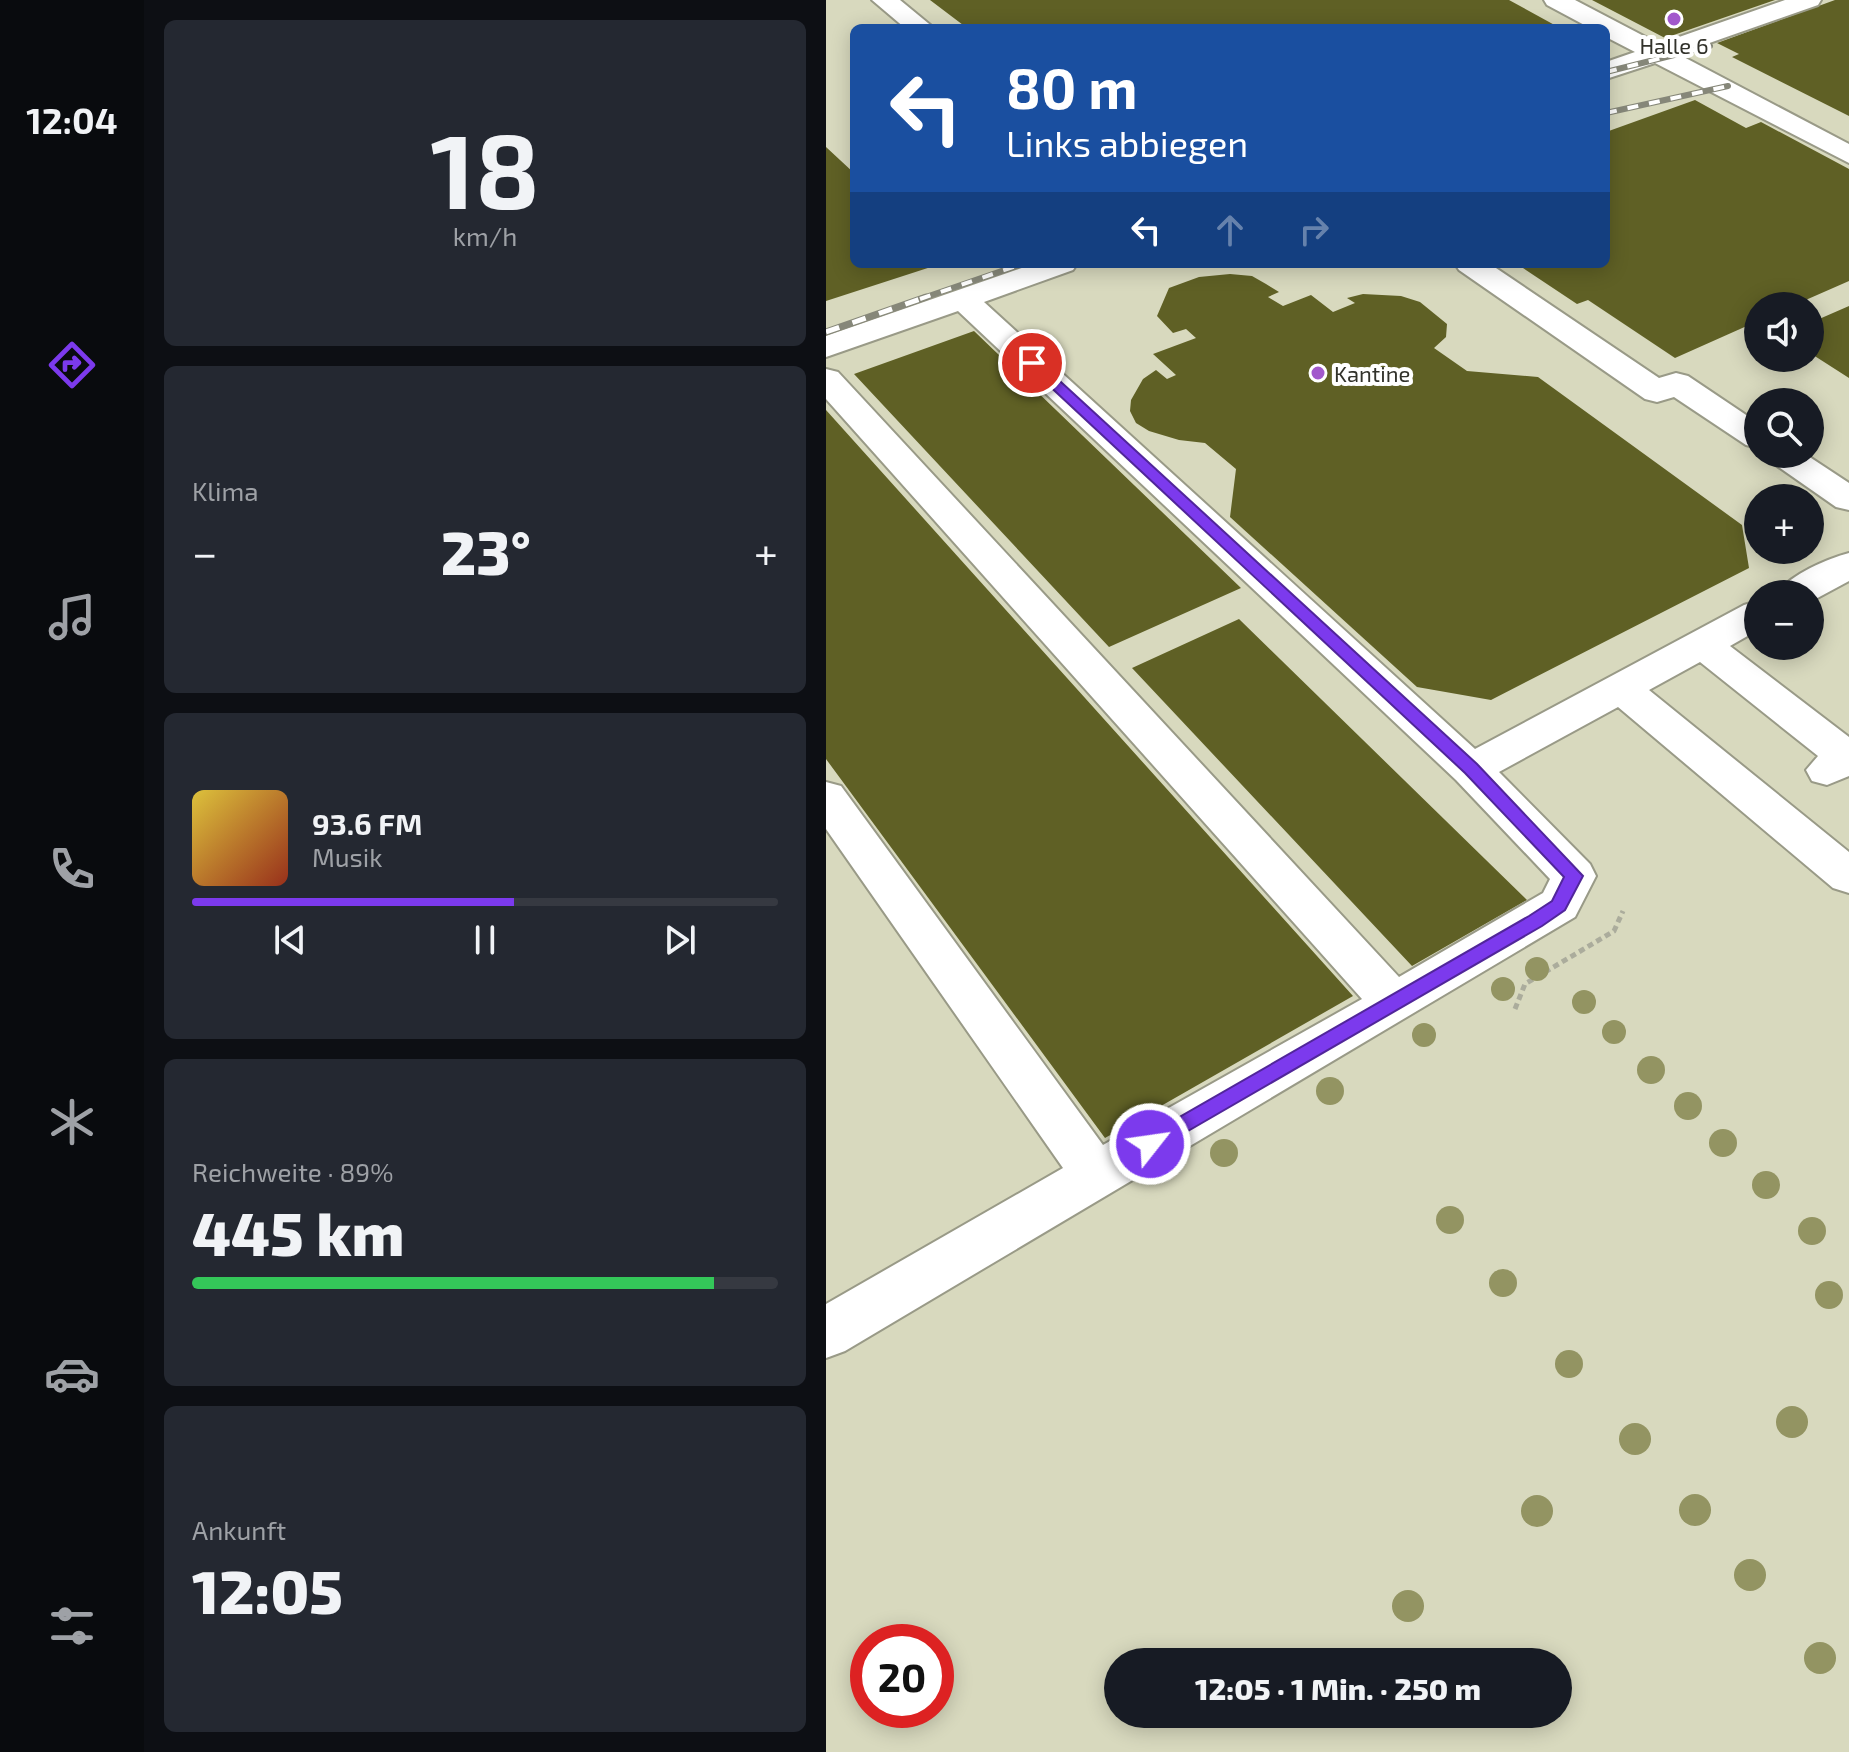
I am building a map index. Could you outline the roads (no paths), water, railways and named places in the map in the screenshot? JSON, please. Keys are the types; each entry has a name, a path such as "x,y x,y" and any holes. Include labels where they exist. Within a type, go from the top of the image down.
{"lane":[{"path":"884,0 916,24"},
{"path":"1556,0 1601,24"},
{"path":"1610,70 1809,0"},
{"path":"1610,29 1849,155"},
{"path":"826,347 1051,268"},
{"path":"1476,268 1657,392 1676,383 1744,429"},
{"path":"826,1333 1559,905 1574,876 1471,769 963,299"},
{"path":"826,379 1394,1003"},
{"path":"1803,468 1849,499"},
{"path":"1822,580 1849,565"},
{"path":"1471,769 1744,622"},
{"path":"1702,644 1848,758 1838,778 1765,807"},
{"path":"1621,688 1849,876"},
{"path":"826,797 1096,1175"}],"railway":[{"path":"1610,71 1710,46"},
{"path":"1610,112 1728,86"},
{"path":"920,299 1010,268"},
{"path":"826,332 926,297"}],"place":[{"name":"Halle 6","path":"1674,19"},
{"name":"Kantine","path":"1318,373"}]}
